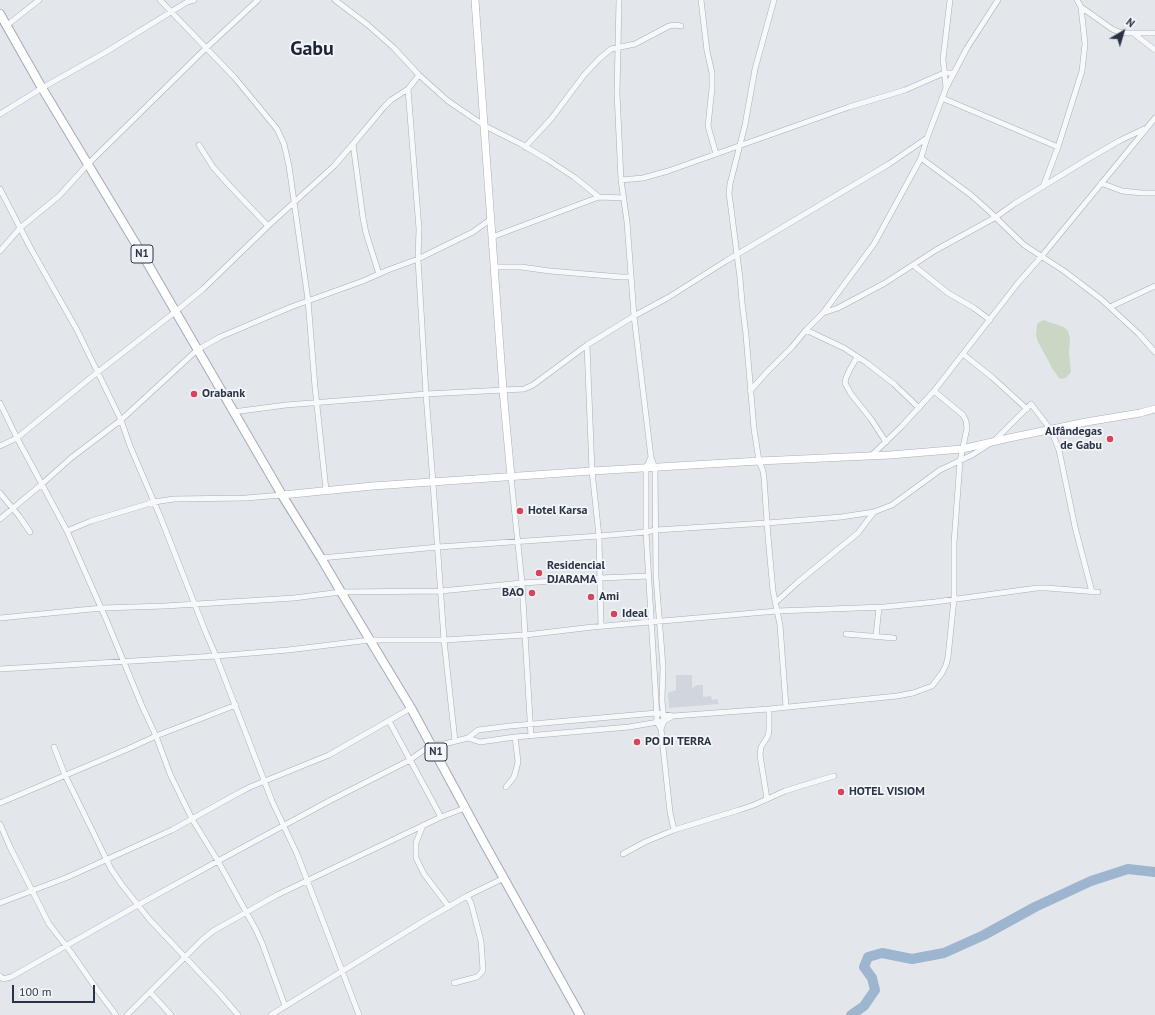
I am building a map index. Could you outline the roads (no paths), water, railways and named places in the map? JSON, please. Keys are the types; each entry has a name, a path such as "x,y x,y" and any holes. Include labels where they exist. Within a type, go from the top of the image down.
{"main road":[{"path":"475,0 503,390 511,477"},
{"name":"N1","path":"0,14 282,495 432,744 465,808 580,1015"},
{"path":"282,495 326,490 592,471 871,456 962,449 994,441 1155,409"}],"street":[{"path":"6,26 39,0"},
{"path":"160,0 234,78 277,129 284,144 289,166 308,300 326,490"},
{"path":"0,114 172,13 187,2 194,0"},
{"path":"0,251 20,228 59,196 88,164 205,49 258,0"},
{"path":"336,0 394,48 419,75 448,100 485,126 525,147 574,177 599,197"},
{"path":"618,0 617,93 621,180 630,258 630,277 634,316 651,456 655,468 656,576 663,667 662,700 664,721 661,729"},
{"path":"701,0 707,51 712,73 708,126 716,154"},
{"path":"774,0 755,69 745,126 729,193 746,335 754,429 759,461 763,471 772,575 780,625 786,707"},
{"path":"946,88 944,59 950,0"},
{"path":"750,391 823,313 875,241 921,158 946,88 967,48 998,0"},
{"path":"1076,0 1081,7 1112,29 1119,32 1155,33"},
{"path":"1043,187 1070,113 1083,64 1085,44 1081,7"},
{"path":"525,147 551,119 584,75 611,49 635,44 669,26 681,26"},
{"path":"1133,33 1155,50"},
{"path":"621,180 643,178 657,174 849,107 905,90 944,73 954,73"},
{"path":"0,446 17,438 203,289 268,226 334,166 384,107 391,100 408,89 419,75"},
{"path":"408,89 419,221 418,259 426,394 434,483 444,640 455,741"},
{"path":"942,98 1058,147"},
{"path":"871,456 901,427 934,391 1018,283 1155,118"},
{"path":"823,313 838,308 867,293 936,250 996,217 1014,204 1088,158 1146,128"},
{"path":"233,412 286,405 426,394 524,389 533,385 588,345 634,316 669,297 889,164 927,138"},
{"path":"354,144 364,226 380,274"},
{"path":"199,145 218,173 268,226"},
{"path":"921,158 971,195 1024,245 1064,271 1110,307 1139,334 1155,352"},
{"path":"1101,183 1122,191 1142,194 1155,193"},
{"path":"0,190 76,330 121,420 130,446 236,705 272,801 297,854 359,1015"},
{"path":"492,237 599,197 624,198"},
{"path":"0,519 71,458 121,420 197,350 220,337 308,300 334,292 418,259 473,232 491,220"},
{"path":"913,265 948,293 974,308 990,320"},
{"path":"495,267 521,267 550,271 630,277"},
{"path":"1110,307 1155,286"},
{"path":"806,330 844,348 879,372 919,408"},
{"path":"588,345 592,471 600,536 601,626"},
{"path":"963,354 993,378 1027,409"},
{"path":"856,357 846,378 845,384 886,442"},
{"path":"0,976 4,979 11,977 218,861 331,800 410,760 432,744 444,744 468,738 478,730 510,726 656,713 673,716 770,709 897,696 913,693 932,686 946,666 948,656 954,599 954,543 960,461 967,428 963,415 934,391"},
{"path":"0,403 17,438 67,530 102,608 156,736 170,774 192,819 247,912 262,943 285,1006"},
{"path":"0,669 124,662 158,658 216,656 288,650 370,640 444,640 525,635 601,626 651,623 777,611 908,605 1037,588 1095,592 1075,527 1059,450 1051,430 1031,404 994,441 983,449 940,470 892,505 874,512 848,516 767,523 438,547 321,558"},
{"path":"651,456 646,468 646,532 656,713 657,722 661,729 670,812 674,830"},
{"path":"511,477 522,583 531,736"},
{"path":"0,493 30,532"},
{"path":"67,530 91,521 154,502 174,499 246,498 282,495"},
{"path":"776,603 798,582 858,533 874,512"},
{"path":"0,618 102,608 294,598 341,592 441,591 522,583 649,576"},
{"path":"876,636 879,607"},
{"path":"846,634 894,638"},
{"path":"0,802 156,736 236,705"},
{"path":"0,903 68,878 172,830 233,796 264,781 329,755 411,708"},
{"path":"767,799 760,755 761,747 768,736 770,709"},
{"path":"468,738 480,742 515,737 629,727 664,721 673,716"},
{"path":"389,721 441,817"},
{"path":"506,787 514,777 518,762 515,737"},
{"path":"54,747 65,775 107,860 122,885 150,920 238,1015"},
{"path":"623,854 645,842 674,830 739,810 785,791 834,776"},
{"path":"127,1015 202,940 213,931 276,895 423,825 465,808"},
{"path":"0,824 49,924 116,1015"},
{"path":"423,825 416,843 416,858 424,874 449,907"},
{"path":"271,1015 467,896 504,878"},
{"path":"454,983 478,977 483,970 481,942 471,904 467,896"},
{"path":"150,992 171,1015"}],"waterway":[{"path":"851,1015 864,1006 875,990 872,978 864,967 868,957 882,953 912,959 944,953 984,935 1035,907 1091,881 1128,869 1155,872"}],"place":[{"name":"Orabank","path":"194,394"},
{"name":"Alfândegas de Gabu","path":"1110,439"},
{"name":"Hotel Karsa","path":"520,511"},
{"name":"Residencial DJARAMA","path":"539,573"},
{"name":"BAO","path":"532,593"},
{"name":"Ami","path":"591,597"},
{"name":"Ideal","path":"614,614"},
{"name":"PO DI TERRA","path":"637,742"},
{"name":"HOTEL VISIOM","path":"841,792"}],"district":[{"name":"Gabu","path":"312,49"}]}
